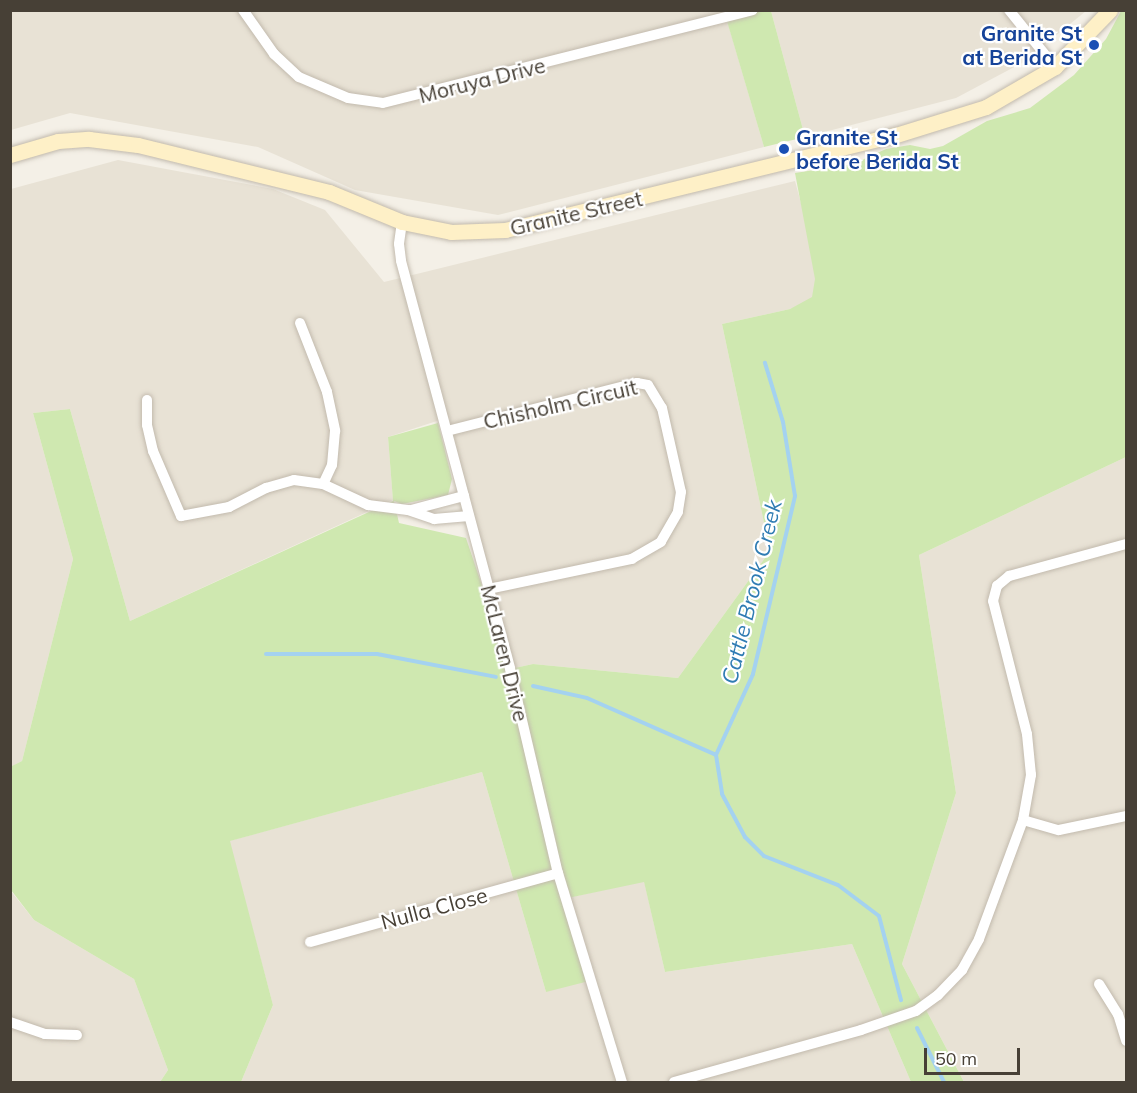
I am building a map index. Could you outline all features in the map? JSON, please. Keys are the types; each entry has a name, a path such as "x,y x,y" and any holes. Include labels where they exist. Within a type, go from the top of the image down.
{"street":[{"name":"Moruya Drive","path":"243,10 274,54 299,77 348,98 383,103 752,10"},
{"path":"1009,10 1055,67"},
{"name":"Granite Street","path":"10,155 78,139 138,144 329,192 402,222 481,233 533,224 960,116 1009,97 1055,67 1110,10"},
{"name":"McLaren Drive","path":"402,222 401,261 488,589 558,873 622,1083"},
{"path":"300,323 327,392 335,431 332,465 323,484"},
{"name":"Chisholm Circuit","path":"447,431 637,384 648,385 662,408 681,492 678,512 661,542 632,559 488,589"},
{"path":"147,400 147,425 153,451 181,516 229,507 279,483 294,480 323,484 368,505 408,510 434,519 469,516"},
{"path":"408,510 464,496"},
{"path":"674,1083 861,1030 916,1011 938,995 962,970 979,939 1023,820 1031,775 1027,734 993,601 997,586 1009,576 1126,544"},
{"path":"1023,820 1059,830 1126,816"},
{"name":"Nulla Close","path":"310,942 558,873"},
{"path":"1099,984 1118,1014 1126,1041"},
{"path":"10,1022 45,1034 77,1035"}],"shaded area":[{"path":"724,10 764,147 498,215 355,190 258,147 70,113 11,130 11,11"},
{"path":"771,11 1086,11 1022,63 956,98 805,137"},
{"path":"118,160 273,189 325,210 384,282 795,181 826,295 790,309 722,324 770,551 678,678 533,664 510,669 449,417 388,437 393,500 130,621 70,409 33,413 73,559 22,761 11,767 11,189"},
{"path":"1126,457 1126,1082 964,1082 902,964 956,793 919,555"},
{"path":"482,772 546,992 567,898 644,881 665,972 852,944 911,1082 241,1082 273,1005 229,841"},
{"path":"10,890 34,920 134,979 168,1070 160,1082 11,1082"}],"green space":[{"path":"724,11 771,11 805,137 764,147"},
{"path":"1121,11 1126,11 1126,457 919,555 956,793 902,964 964,1082 911,1082 852,944 665,972 644,882 568,898 593,980 546,992 482,772 230,841 273,1005 241,1082 160,1082 168,1070 134,979 34,920 11,890 10,767 22,761 73,559 33,413 70,409 130,621 393,501 388,437 438,423 452,479 448,495 402,504 394,501 399,523 466,538 510,669 533,664 678,678 770,551 722,324 790,309 812,297 815,279 795,173 853,164 886,149 910,145 930,149 943,146 987,121 1030,108 1074,75 1106,39"}],"waterway":[{"name":"Cattle Brook Creek","path":"716,755 753,674 795,496 783,422 765,363"},
{"name":"Cattle Brook Creek","path":"266,654 377,654 496,677"},
{"name":"Cattle Brook Creek","path":"533,686 587,698 716,755 722,794 745,837 764,856 838,885 879,916 901,1000"},
{"name":"Cattle Brook Creek","path":"917,1028 944,1082"}],"place":[{"name":"Granite St at Berida St","path":"1094,45"},
{"name":"Granite St before Berida St","path":"784,149"}]}
